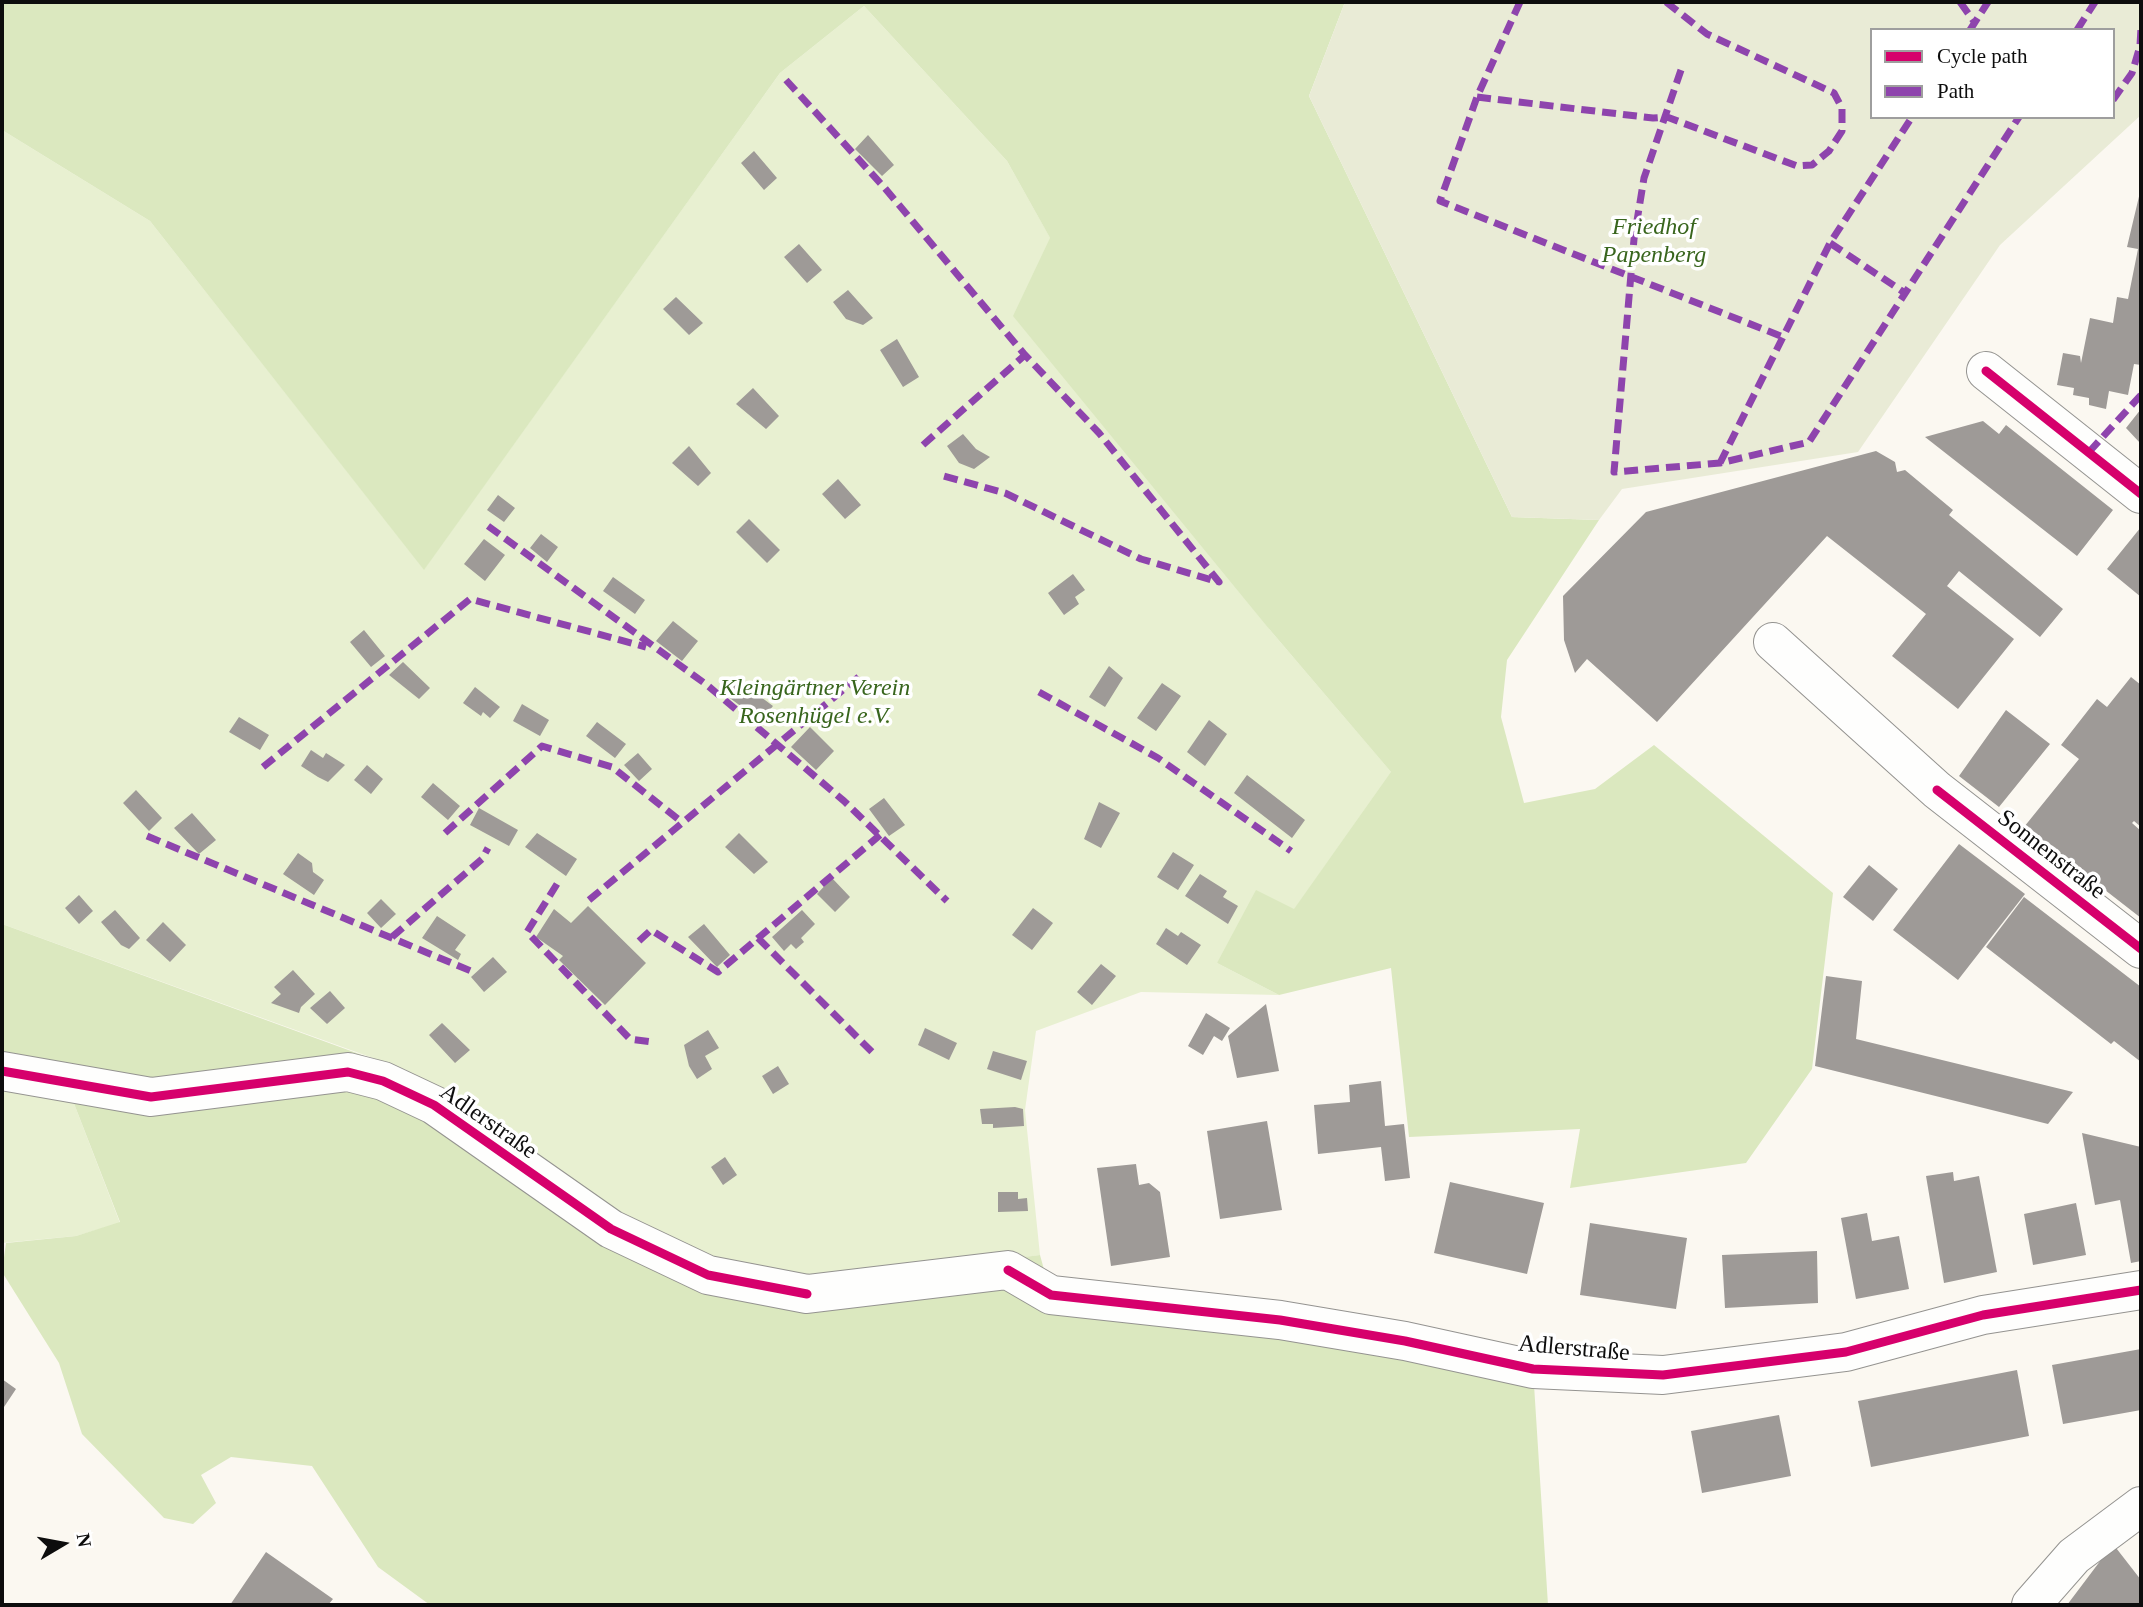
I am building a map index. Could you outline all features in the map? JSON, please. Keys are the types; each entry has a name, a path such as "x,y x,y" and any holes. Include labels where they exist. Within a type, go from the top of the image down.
{"street":[{"path":"1986,371 2141,494"},
{"name":"Sonnenstraße","path":"1773,642 1937,790 2141,949"},
{"name":"Adlerstraße","path":"2,1071 151,1097 348,1072 383,1081 434,1105 611,1229 708,1275 807,1294 1008,1270 1051,1295 1280,1320 1405,1341 1532,1369 1663,1375 1846,1352 1983,1315 2141,1290"},
{"path":"2031,1605 2074,1556 2141,1506"}],"green space":[{"path":"2,2 1345,2 1309,96 1512,517 1599,520 1507,660 1501,717 1524,803 1595,789 1654,745 1833,893 1812,1069 1746,1163 1570,1188 1580,1129 1409,1137 1391,968 1279,995 1217,963 1256,890 1294,909 1391,772 1270,630 1013,316 1050,238 1007,161 864,6 780,73 424,570 150,221 2,130"},
{"name":"Friedhof Papenberg","path":"1345,2 2141,2 2141,115 2000,245 1858,452 1622,489 1599,520 1512,517 1309,96"},
{"name":"Kleingärtner Verein Rosenhügel e.V.","path":"864,6 1007,161 1270,630 1392,773 1294,910 1217,963 1279,995 1141,992 1036,1031 1025,1110 1040,1255 836,1284 705,1263 616,1221 406,1070 2,924 2,130 150,221 424,569 780,73"},
{"path":"2,924 406,1071 616,1221 705,1263 802,1285 1040,1255 1051,1295 1533,1369 1548,1605 430,1605 378,1567 312,1466 231,1457 201,1475 216,1503 193,1524 164,1518 82,1434 59,1363 2,1272 6,1243 76,1236 120,1222 73,1101 2,1089"},
{"path":"2,1089 73,1101 120,1223 76,1236 2,1243"}],"building":[{"path":"868,135 894,165 882,176 855,149"},
{"path":"754,151 777,178 764,190 741,163"},
{"path":"2141,188 2141,365 2134,364 2128,395 2109,391 2106,409 2089,405 2089,398 2073,395 2074,388 2057,385 2063,353 2080,356 2081,363 2090,318 2113,323 2117,297 2128,299 2138,249 2127,247"},
{"path":"799,244 822,270 807,283 784,257"},
{"path":"848,290 873,318 863,325 846,319 833,302"},
{"path":"676,297 703,323 689,335 663,309"},
{"path":"897,339 919,377 903,387 880,350"},
{"path":"753,388 779,416 766,429 736,404"},
{"path":"2141,409 2141,444 2126,428"},
{"path":"1983,421 1999,434 2006,425 2113,510 2077,556 1925,437"},
{"path":"963,434 976,449 990,457 974,469 959,463 947,446"},
{"path":"689,446 711,473 698,486 672,463"},
{"path":"1876,451 1895,462 1897,472 1905,470 1953,510 1949,515 2063,609 2040,637 1959,571 1947,586 2014,639 1958,709 1892,656 1926,614 1827,536 1657,722 1587,659 1575,673 1564,640 1563,596 1646,512"},
{"path":"838,479 861,505 845,519 822,494"},
{"path":"498,495 515,508 504,522 487,510"},
{"path":"749,519 780,550 767,563 736,532"},
{"path":"2141,527 2141,597 2107,569"},
{"path":"541,534 558,547 547,562 530,548"},
{"path":"484,539 505,555 485,581 464,564"},
{"path":"1073,574 1085,590 1075,597 1079,604 1064,615 1048,593"},
{"path":"613,577 645,600 635,614 603,591"},
{"path":"673,621 698,641 682,661 656,641"},
{"path":"364,630 385,656 371,667 350,642"},
{"path":"403,662 430,688 419,699 389,675"},
{"path":"1109,666 1123,678 1105,707 1089,697"},
{"path":"2131,677 2141,685 2141,827 2134,821 2132,823 2141,831 2141,918 2024,827 2079,759 2061,745 2097,699 2107,707"},
{"path":"738,680 773,706 761,721 727,696"},
{"path":"1162,683 1181,696 1156,731 1137,718"},
{"path":"475,687 500,707 490,718 483,712 481,716 463,703"},
{"path":"522,704 549,720 540,736 513,721"},
{"path":"2006,710 2050,744 1999,807 1959,776"},
{"path":"239,717 269,735 260,750 229,732"},
{"path":"1209,720 1227,734 1205,766 1187,752"},
{"path":"597,722 626,744 615,758 586,736"},
{"path":"810,727 834,751 816,770 791,747"},
{"path":"311,750 323,758 326,753 345,765 328,782 301,766"},
{"path":"638,753 652,769 639,781 624,765"},
{"path":"367,765 383,779 371,794 354,780"},
{"path":"1247,775 1305,820 1292,838 1234,793"},
{"path":"433,783 460,806 448,820 421,797"},
{"path":"136,790 162,818 149,831 123,803"},
{"path":"884,798 905,825 889,836 869,809"},
{"path":"1099,802 1120,813 1101,848 1084,839"},
{"path":"479,808 518,830 509,846 470,825"},
{"path":"192,813 216,840 199,854 174,828"},
{"path":"537,833 577,859 566,876 525,847"},
{"path":"739,833 768,862 754,874 725,847"},
{"path":"1959,844 2025,894 1958,980 1893,930"},
{"path":"1173,852 1194,865 1178,890 1157,877"},
{"path":"298,853 312,863 313,872 324,880 314,895 283,874"},
{"path":"1869,865 1898,889 1873,921 1843,897"},
{"path":"1200,874 1227,891 1223,897 1238,906 1228,924 1185,896"},
{"path":"832,878 850,897 835,912 817,894"},
{"path":"79,895 93,911 79,924 65,908"},
{"path":"2024,897 2141,987 2141,1062 2114,1041 2111,1044 1986,947"},
{"path":"381,899 396,914 381,928 367,913"},
{"path":"588,906 646,963 605,1005 559,960 563,956 536,937 554,909 571,923"},
{"path":"1033,908 1053,923 1032,950 1012,935"},
{"path":"115,910 140,938 129,949 121,945 101,922"},
{"path":"802,910 815,924 801,938 804,942 796,949 791,944 784,951 772,937"},
{"path":"437,916 466,935 455,950 461,954 458,960 422,938"},
{"path":"163,922 186,945 170,962 146,940"},
{"path":"704,924 730,955 717,967 688,937"},
{"path":"1166,928 1178,936 1181,932 1201,945 1187,965 1156,944"},
{"path":"493,957 507,972 484,992 471,977"},
{"path":"1101,964 1116,976 1092,1005 1077,992"},
{"path":"293,970 315,994 301,1007 299,1013 271,1003 281,994 274,987"},
{"path":"1826,976 1862,981 1856,1039 2073,1092 2048,1124 1815,1066"},
{"path":"330,991 345,1008 327,1024 310,1008"},
{"path":"1266,1004 1279,1071 1237,1078 1228,1036"},
{"path":"1206,1013 1230,1028 1222,1041 1214,1036 1203,1055 1188,1046"},
{"path":"442,1023 470,1050 455,1063 429,1035"},
{"path":"925,1028 957,1043 949,1060 918,1045"},
{"path":"708,1030 719,1048 705,1056 712,1069 697,1079 689,1066 684,1045"},
{"path":"993,1051 1027,1061 1021,1080 987,1069"},
{"path":"778,1066 789,1084 773,1094 762,1076"},
{"path":"1381,1081 1385,1126 1404,1124 1410,1178 1385,1181 1381,1147 1318,1154 1314,1105 1350,1102 1349,1085"},
{"path":"980,1109 1023,1109 1024,1126 993,1128 993,1124 982,1124"},
{"path":"1267,1121 1282,1210 1220,1219 1207,1131"},
{"path":"2082,1133 2141,1147 2141,1261 2131,1263 2120,1200 2095,1205"},
{"path":"725,1157 737,1175 723,1185 711,1167"},
{"path":"1136,1164 1139,1185 1149,1183 1160,1192 1170,1257 1111,1266 1097,1168"},
{"path":"1953,1172 1954,1181 1979,1176 1997,1272 1944,1283 1926,1176"},
{"path":"1450,1182 1544,1203 1527,1274 1434,1253"},
{"path":"998,1192 1018,1192 1018,1199 1027,1198 1028,1211 998,1212"},
{"path":"2076,1203 2086,1255 2033,1265 2024,1214"},
{"path":"1867,1213 1872,1241 1899,1236 1909,1289 1856,1299 1841,1218"},
{"path":"1590,1223 1687,1238 1676,1309 1580,1295"},
{"path":"1817,1251 1818,1303 1725,1308 1722,1255"},
{"path":"2141,1349 2141,1410 2063,1424 2052,1365"},
{"path":"2017,1370 2029,1436 1871,1467 1858,1401"},
{"path":"2,1379 16,1389 2,1410"},
{"path":"1779,1415 1791,1476 1702,1493 1691,1431"},
{"path":"2113,1544 2141,1580 2141,1605 2067,1605"},
{"path":"266,1552 333,1599 328,1605 230,1605"}],"marked path":[{"path":"1520,2 1477,97 1440,201 1783,337"},
{"path":"1477,97 1653,118 1667,117 1797,166 1812,165 1829,151 1842,131 1842,108 1834,93 1707,34 1666,2"},
{"path":"1960,2 1975,23"},
{"path":"1971,28 1988,2"},
{"path":"2078,28 2095,2"},
{"path":"2115,97 2132,73 2140,46 2141,27"},
{"path":"1681,70 1644,178 1634,239 1614,472 1720,463 1809,442 2018,119"},
{"path":"786,80 883,186 1025,355 1099,433 1219,582 1141,559 1005,493 944,476"},
{"path":"1720,463 1830,243 1911,119"},
{"path":"1830,243 1905,293"},
{"path":"923,445 1025,355"},
{"path":"2089,452 2141,395"},
{"path":"488,526 707,685 844,801 947,901"},
{"path":"263,767 470,599 646,647"},
{"path":"589,900 861,675"},
{"path":"1039,692 1158,758 1291,851"},
{"path":"445,833 542,746 612,767 683,823"},
{"path":"639,941 651,930 718,972 880,835"},
{"path":"147,836 471,971"},
{"path":"392,937 482,859 488,848"},
{"path":"557,884 527,932 630,1039 652,1042"},
{"path":"758,938 874,1054"}],"cycle path":[{"path":"1986,371 2141,494"},
{"path":"1937,790 2141,949"},
{"path":"2,1071 151,1097 348,1072 383,1081 434,1105 611,1229 708,1275 807,1294"},
{"path":"1008,1270 1051,1295 1280,1320 1405,1341 1533,1369 1663,1375 1846,1352 1983,1315 2141,1290"}]}
